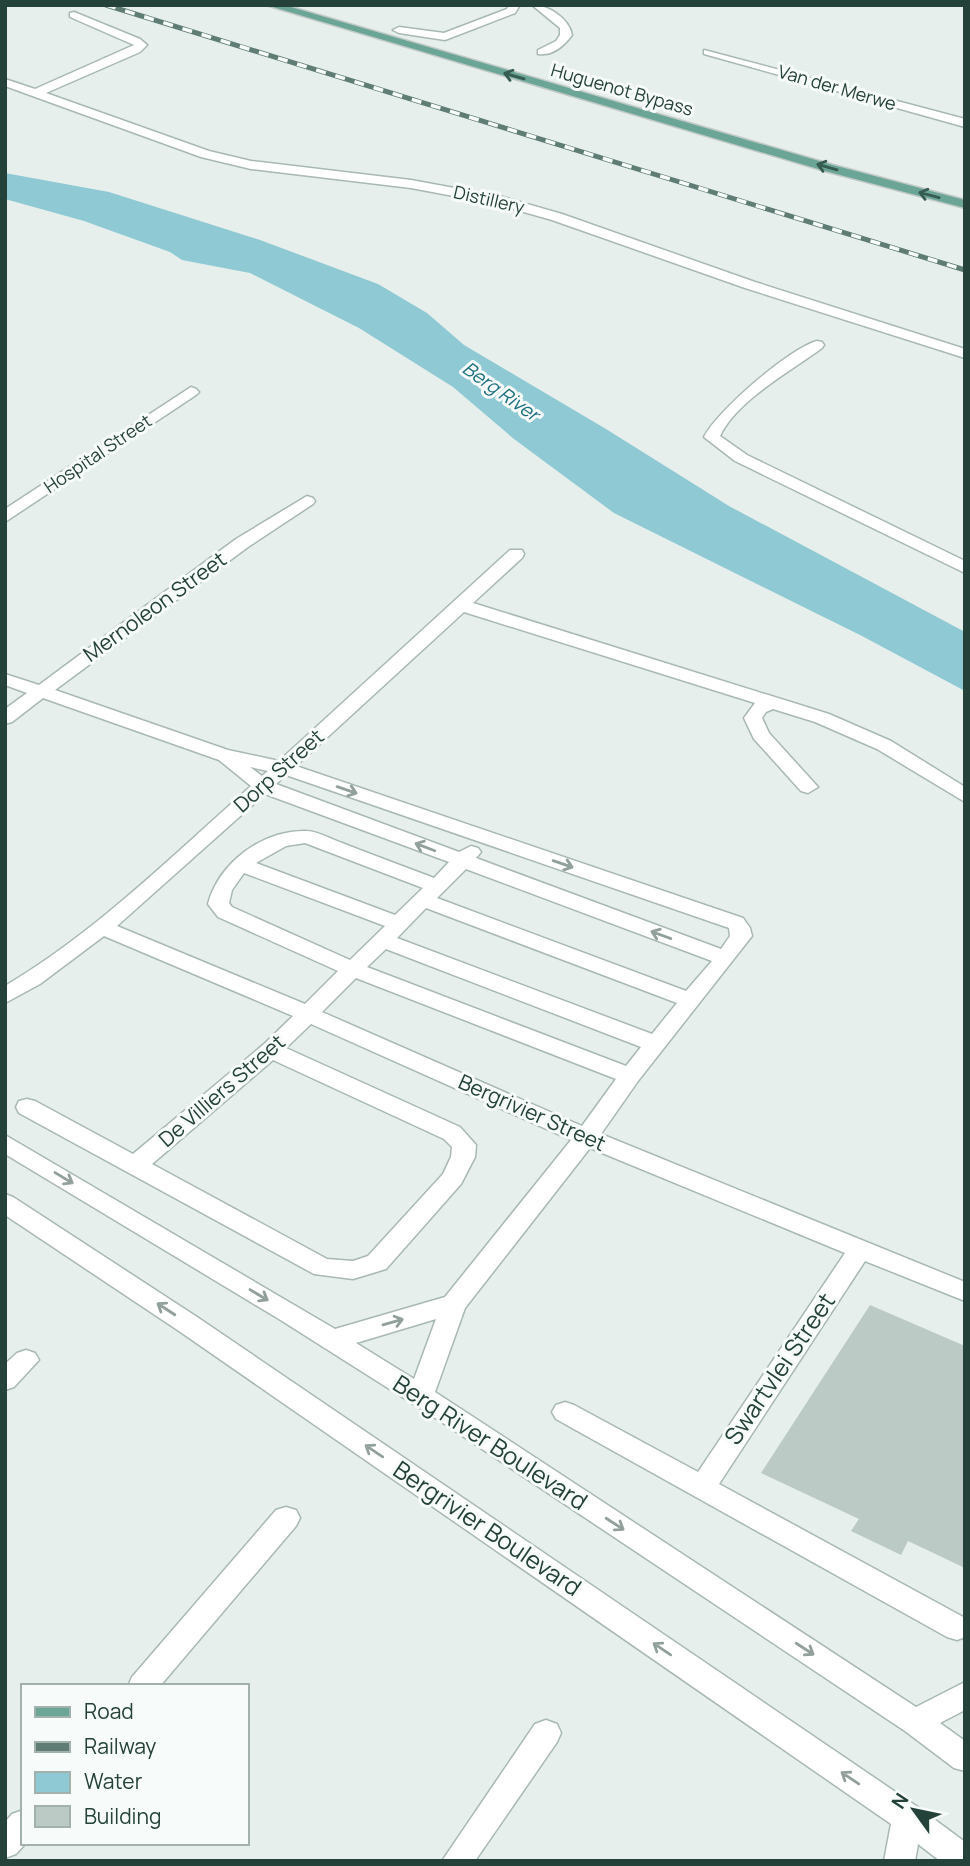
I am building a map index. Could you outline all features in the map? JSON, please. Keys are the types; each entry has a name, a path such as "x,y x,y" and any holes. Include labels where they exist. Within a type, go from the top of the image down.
{"main road":[{"name":"Huguenot Bypass","path":"271,5 829,168 965,204"}],"street":[{"path":"399,30 448,36 511,11 515,5"},
{"path":"537,5 565,27 566,35 560,43 542,52"},
{"path":"35,93 141,46 136,41 75,15"},
{"name":"Van der Merwe","path":"708,52 965,124"},
{"name":"Distillery","path":"5,82 205,154 251,165 411,184 498,200 557,217 750,285 965,355"},
{"path":"817,345 729,411 715,427 712,437 741,458 965,568"},
{"name":"Hospital Street","path":"5,517 191,392"},
{"name":"Mernoleon Street","path":"5,718 242,543 307,501"},
{"name":"Dorp Street","path":"5,996 36,979 103,928 283,768 516,554"},
{"path":"460,605 822,718 884,745 965,796"},
{"path":"5,680 223,755 283,768 736,923 740,928 741,936 725,958 454,1304 420,1396"},
{"path":"772,702 759,708 753,718 761,735 808,787"},
{"path":"223,755 263,786 725,958"},
{"path":"630,1076 354,970 225,912 218,904 219,892 243,865 276,841 289,837 307,837 430,893 691,1001"},
{"name":"De Villiers Street","path":"135,1166 271,1050 485,837"},
{"path":"243,865 400,923"},
{"name":"Bergrivier Street","path":"103,928 306,1013 586,1137 965,1292"},
{"path":"383,940 656,1044"},
{"name":"Dorp Street","path":"5,1012 36,979"},
{"path":"27,1107 323,1268 353,1270 377,1263 453,1178 463,1157 464,1145 452,1133 271,1050"},
{"name":"Berg River Boulevard","path":"5,1143 420,1396 915,1722 965,1758"},
{"name":"Bergrivier Boulevard","path":"5,1203 188,1324 908,1818 965,1861"},
{"name":"Swartvlei Street","path":"701,1489 860,1249"},
{"path":"332,1340 454,1304"},
{"path":"5,1380 26,1360"},
{"path":"565,1412 957,1628"},
{"path":"144,1684 286,1518"},
{"path":"915,1722 965,1695"},
{"path":"457,1861 546,1733"},
{"path":"899,1861 908,1818"},
{"path":"5,1844 21,1826"}],"water":[{"name":"Berg River","path":"5,173 109,192 260,240 378,284 427,313 464,345 729,506 965,632 965,691 862,636 614,513 514,439 453,387 359,328 250,273 182,260 170,252 84,221 5,199"}],"building":[{"path":"870,1305 965,1346 965,1568 908,1541 901,1555 851,1531 859,1519 761,1473"}],"railway":[{"path":"106,5 965,270"}]}
